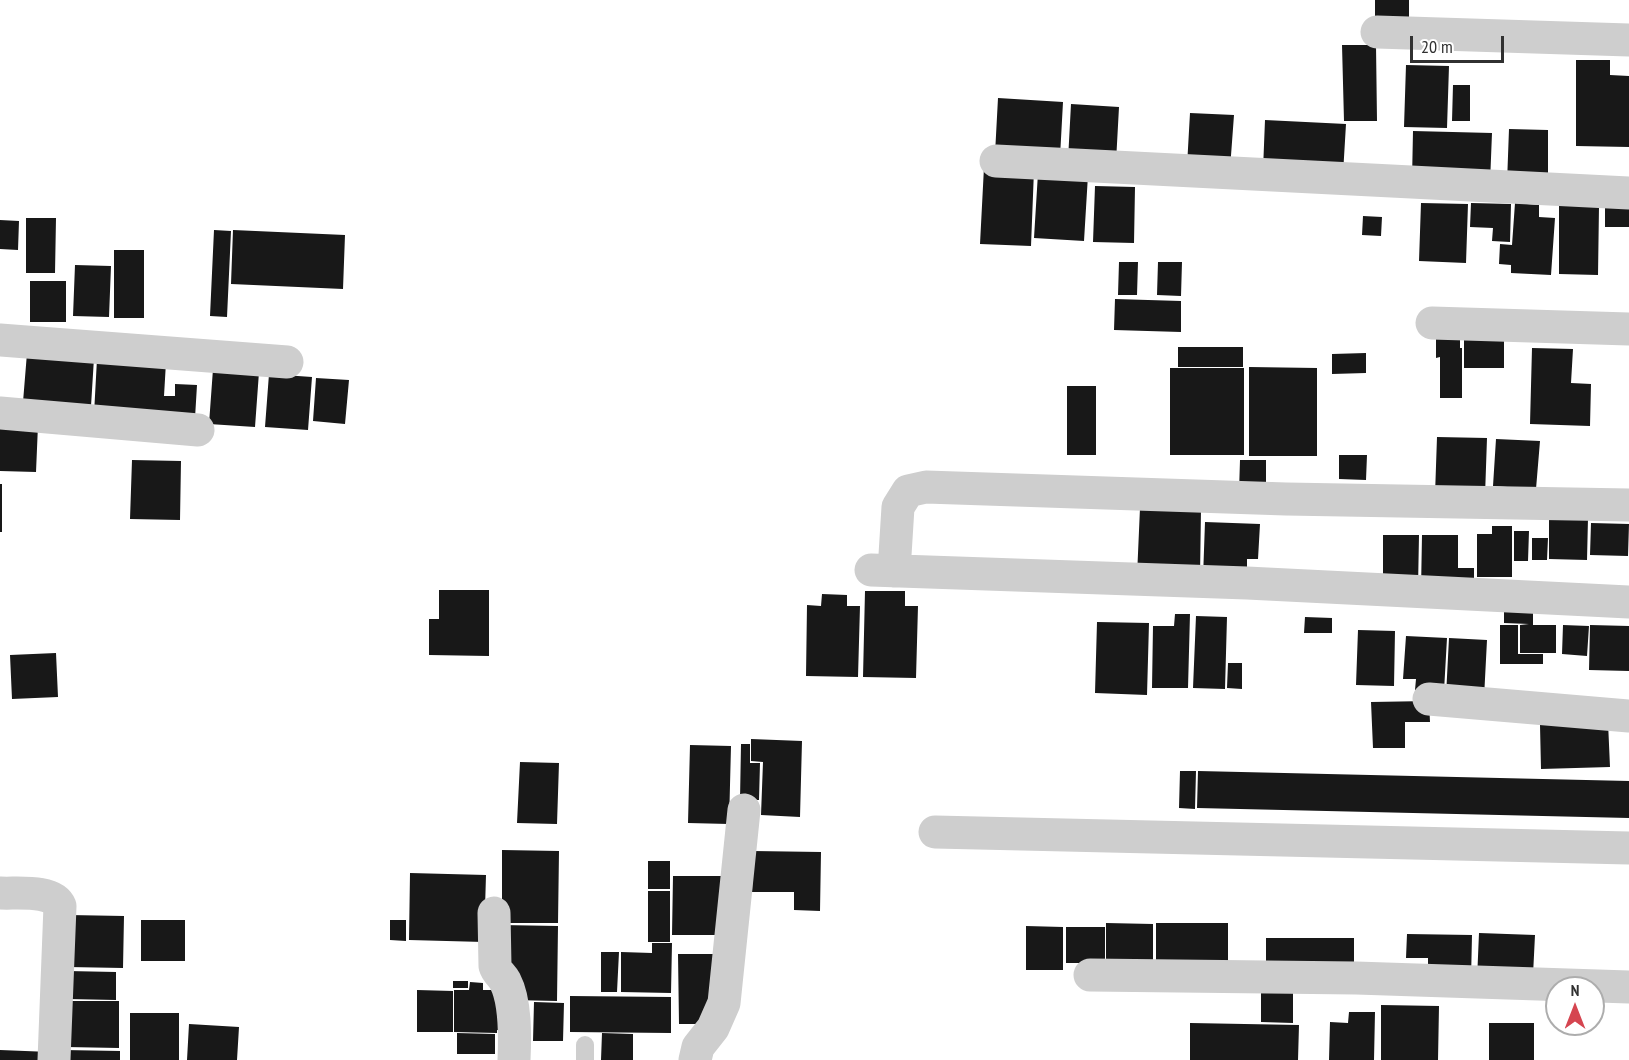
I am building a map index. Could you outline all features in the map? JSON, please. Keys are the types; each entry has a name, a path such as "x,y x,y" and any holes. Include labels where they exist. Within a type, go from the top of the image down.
{"street":[{"path":"1377,32 1629,40"},
{"path":"996,161 1629,193"},
{"path":"1432,323 1629,329"},
{"path":"0,340 287,362"},
{"path":"0,413 198,430"},
{"path":"1629,505 1286,499 926,487 908,491 898,507 882,571 1247,584 1629,602"},
{"path":"1429,699 1629,716"},
{"path":"695,1060 698,1047 719,1017 726,994 744,810"},
{"path":"935,832 1629,848"},
{"path":"0,893 48,895 58,901 60,906 54,1060"},
{"path":"494,913 495,966 498,974 504,978 509,992 514,1023 514,1060"},
{"path":"1090,975 1356,978 1629,987"}],"building":[{"path":"1375,0 1409,0 1409,18 1375,18"},
{"path":"1342,45 1376,45 1377,121 1344,121"},
{"path":"1576,60 1610,60 1610,75 1629,76 1629,147 1576,146"},
{"path":"1406,65 1449,66 1447,128 1404,127"},
{"path":"1453,85 1470,85 1470,121 1452,121"},
{"path":"998,98 1063,102 1060,157 995,154"},
{"path":"1071,104 1119,107 1116,162 1068,160"},
{"path":"1190,113 1234,115 1230,169 1187,166"},
{"path":"1265,120 1346,124 1343,174 1263,170"},
{"path":"1509,129 1548,130 1548,184 1507,183"},
{"path":"1413,131 1492,133 1490,183 1412,180"},
{"path":"984,167 1034,170 1031,246 980,244"},
{"path":"1038,173 1088,175 1084,241 1034,238"},
{"path":"1095,186 1135,187 1134,243 1093,242"},
{"path":"1605,198 1629,199 1629,227 1605,227"},
{"path":"1421,203 1468,204 1466,263 1419,261"},
{"path":"1471,203 1511,204 1510,242 1492,241 1493,228 1470,227"},
{"path":"1515,203 1539,205 1539,217 1555,218 1551,275 1511,273 1511,265 1499,264 1500,244 1512,245"},
{"path":"1559,206 1599,206 1598,275 1559,274"},
{"path":"1363,216 1382,217 1381,236 1362,235"},
{"path":"26,218 56,218 55,273 26,273"},
{"path":"0,220 19,221 18,250 0,249"},
{"path":"214,230 231,231 227,317 210,316"},
{"path":"233,230 345,235 343,289 231,284"},
{"path":"114,250 144,250 144,318 114,318"},
{"path":"1119,262 1138,262 1137,295 1118,295"},
{"path":"1158,262 1182,262 1181,296 1157,295"},
{"path":"75,265 111,266 109,317 73,316"},
{"path":"30,281 66,281 66,322 30,322"},
{"path":"1115,299 1181,301 1181,332 1114,330"},
{"path":"1436,330 1460,330 1462,398 1440,398 1440,357 1436,358"},
{"path":"1464,333 1504,333 1504,368 1464,368"},
{"path":"1178,347 1243,347 1243,367 1178,367"},
{"path":"1532,348 1573,349 1571,383 1591,384 1590,426 1530,424"},
{"path":"27,353 94,358 91,406 23,402"},
{"path":"1366,353 1366,373 1332,374 1332,354"},
{"path":"97,359 166,362 164,396 175,396 175,384 197,385 195,418 94,414"},
{"path":"1249,367 1317,368 1317,456 1249,456"},
{"path":"1170,368 1244,368 1244,455 1170,455"},
{"path":"213,369 259,372 255,427 209,424"},
{"path":"269,374 312,377 308,430 265,427"},
{"path":"316,378 349,380 345,424 313,421"},
{"path":"1067,386 1096,386 1096,455 1067,455"},
{"path":"0,424 38,425 36,472 0,471"},
{"path":"1437,437 1487,438 1485,496 1435,495"},
{"path":"1496,439 1540,441 1536,489 1493,486"},
{"path":"1339,455 1367,455 1366,480 1339,479"},
{"path":"132,460 181,461 180,520 130,519"},
{"path":"1240,460 1266,460 1266,492 1239,492"},
{"path":"0,484 2,484 2,532 0,532"},
{"path":"1140,508 1201,509 1200,577 1137,576"},
{"path":"1549,518 1588,518 1587,560 1549,559"},
{"path":"1205,522 1260,524 1258,559 1247,559 1247,579 1203,578"},
{"path":"1591,523 1629,524 1628,556 1590,555"},
{"path":"1492,526 1512,526 1512,577 1477,577 1477,534 1492,534"},
{"path":"1514,531 1529,531 1528,561 1514,561"},
{"path":"1383,535 1419,535 1418,588 1383,588"},
{"path":"1422,535 1458,535 1458,568 1474,568 1474,590 1421,590"},
{"path":"1532,538 1548,538 1547,560 1532,560"},
{"path":"439,590 489,590 489,656 429,655 429,619 439,619"},
{"path":"865,591 905,591 905,606 918,606 916,678 863,677"},
{"path":"822,594 847,595 847,606 860,606 858,677 806,676 807,605 821,606"},
{"path":"1504,606 1533,607 1533,625 1556,625 1556,653 1520,653 1520,625 1529,624 1504,623"},
{"path":"1175,614 1190,614 1188,688 1152,688 1153,626 1174,626"},
{"path":"1196,616 1227,617 1225,689 1193,688"},
{"path":"1305,617 1332,618 1332,633 1304,633"},
{"path":"1097,622 1149,623 1147,695 1095,693"},
{"path":"1500,625 1518,625 1518,654 1543,654 1543,664 1500,664"},
{"path":"1563,625 1589,626 1587,656 1562,654"},
{"path":"1590,625 1629,626 1629,671 1589,670"},
{"path":"1358,630 1395,631 1394,686 1356,685"},
{"path":"1406,636 1447,638 1444,691 1415,690 1416,679 1403,679"},
{"path":"1449,638 1487,640 1484,698 1446,696"},
{"path":"56,653 58,697 12,699 10,655"},
{"path":"1228,663 1242,663 1242,689 1227,688"},
{"path":"1429,701 1430,722 1405,722 1405,748 1373,748 1371,702"},
{"path":"1608,722 1610,767 1541,769 1540,725"},
{"path":"751,739 802,741 800,817 761,815 763,762 751,761"},
{"path":"741,744 750,744 750,763 760,763 759,800 740,800"},
{"path":"690,745 731,746 729,824 688,823"},
{"path":"520,762 559,763 557,824 517,823"},
{"path":"1180,771 1196,771 1195,809 1179,808"},
{"path":"1198,771 1629,781 1629,818 1197,808"},
{"path":"502,850 559,851 558,923 502,923"},
{"path":"753,851 821,852 820,911 794,910 794,892 752,892"},
{"path":"648,861 670,861 670,889 648,889"},
{"path":"410,873 486,875 484,942 409,940"},
{"path":"673,876 725,876 725,935 672,935"},
{"path":"648,891 670,891 670,942 648,942"},
{"path":"69,915 124,916 123,968 68,967"},
{"path":"141,920 185,920 185,961 141,961"},
{"path":"390,920 406,920 406,941 390,940"},
{"path":"1106,923 1153,924 1153,970 1106,970"},
{"path":"1156,923 1228,923 1228,971 1156,972"},
{"path":"501,925 558,926 557,1001 513,1000"},
{"path":"1026,926 1063,927 1063,970 1026,970"},
{"path":"1066,927 1105,927 1105,963 1066,963"},
{"path":"1479,933 1535,935 1533,975 1477,980"},
{"path":"1407,934 1472,935 1471,980 1428,979 1428,958 1406,958"},
{"path":"1266,938 1354,938 1354,972 1266,970"},
{"path":"652,943 672,943 671,993 621,992 621,952 652,953"},
{"path":"601,952 619,952 617,992 601,992"},
{"path":"678,954 713,954 714,1024 679,1024"},
{"path":"67,971 116,972 116,1000 67,999"},
{"path":"453,981 468,981 468,988 453,988"},
{"path":"470,982 483,983 483,990 506,990 505,1031 497,1030 497,1033 454,1032 454,990 469,990"},
{"path":"417,990 453,991 453,1032 417,1032"},
{"path":"1261,993 1293,993 1293,1023 1261,1022"},
{"path":"570,996 671,997 671,1033 570,1032"},
{"path":"66,1001 119,1001 119,1048 66,1047"},
{"path":"534,1002 564,1003 563,1041 533,1041"},
{"path":"1381,1005 1439,1006 1438,1060 1381,1060"},
{"path":"1349,1012 1375,1012 1374,1060 1329,1060 1330,1022 1348,1023"},
{"path":"130,1013 179,1013 179,1060 130,1060"},
{"path":"1190,1023 1299,1025 1298,1060 1190,1060"},
{"path":"1489,1023 1534,1023 1534,1060 1489,1060"},
{"path":"189,1024 239,1027 237,1060 187,1060"},
{"path":"457,1033 495,1034 495,1054 457,1054"},
{"path":"602,1033 633,1034 633,1060 601,1060"},
{"path":"0,1050 50,1052 49,1060 0,1060"},
{"path":"63,1050 120,1051 120,1060 63,1060"}]}
